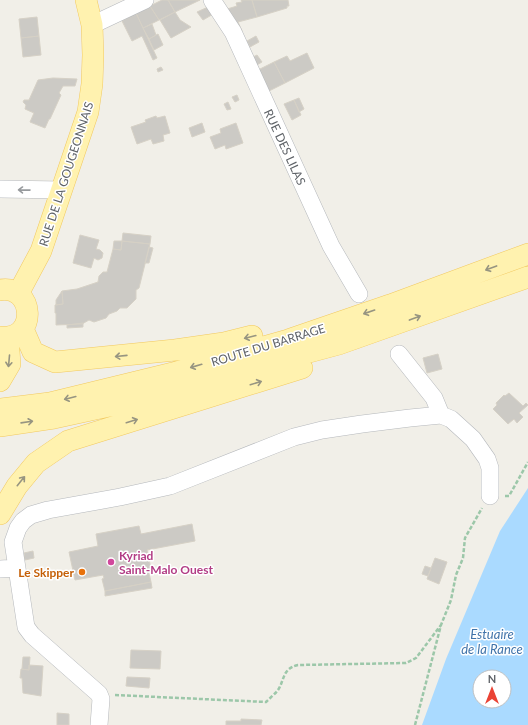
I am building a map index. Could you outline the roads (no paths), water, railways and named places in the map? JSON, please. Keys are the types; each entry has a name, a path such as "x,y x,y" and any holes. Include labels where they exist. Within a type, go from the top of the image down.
{"main road":[{"name":"RUE DE LA GOUGEONNAIS","path":"9,292 41,251 88,112 92,84 93,55 92,25 86,0"},
{"name":"ROUTE DU BARRAGE","path":"0,409 58,401 173,373 288,340 390,305 528,254"},
{"name":"ROUTE DU BARRAGE","path":"0,426 54,418 109,406 339,344 528,277"},
{"path":"9,292 23,300 27,306 28,314 27,322 10,335"},
{"path":"10,335 34,352 55,362 175,350 224,343 257,335 288,340"},
{"path":"0,381 10,364 10,335"},
{"path":"0,514 17,486 36,463 68,441 327,360 339,344"}],"street":[{"path":"92,25 145,0"},
{"name":"RUE DES LILAS","path":"212,0 233,32 331,246 359,294"},
{"path":"0,189 62,190"},
{"path":"399,354 434,398 441,415"},
{"path":"99,725 99,694 32,635 26,627 13,542 22,521 31,515 48,510 120,498 170,486 294,437 322,430 441,415 451,419 473,439 487,458 490,468 490,496"},
{"path":"0,569 17,568"}],"water":[{"name":"Estuaire de la Rance","path":"528,488 528,725 422,725 446,659 500,531"}],"place":[{"name":"Kyriad Saint-Malo Ouest","path":"111,562"},
{"name":"Le Skipper","path":"82,572"}]}
